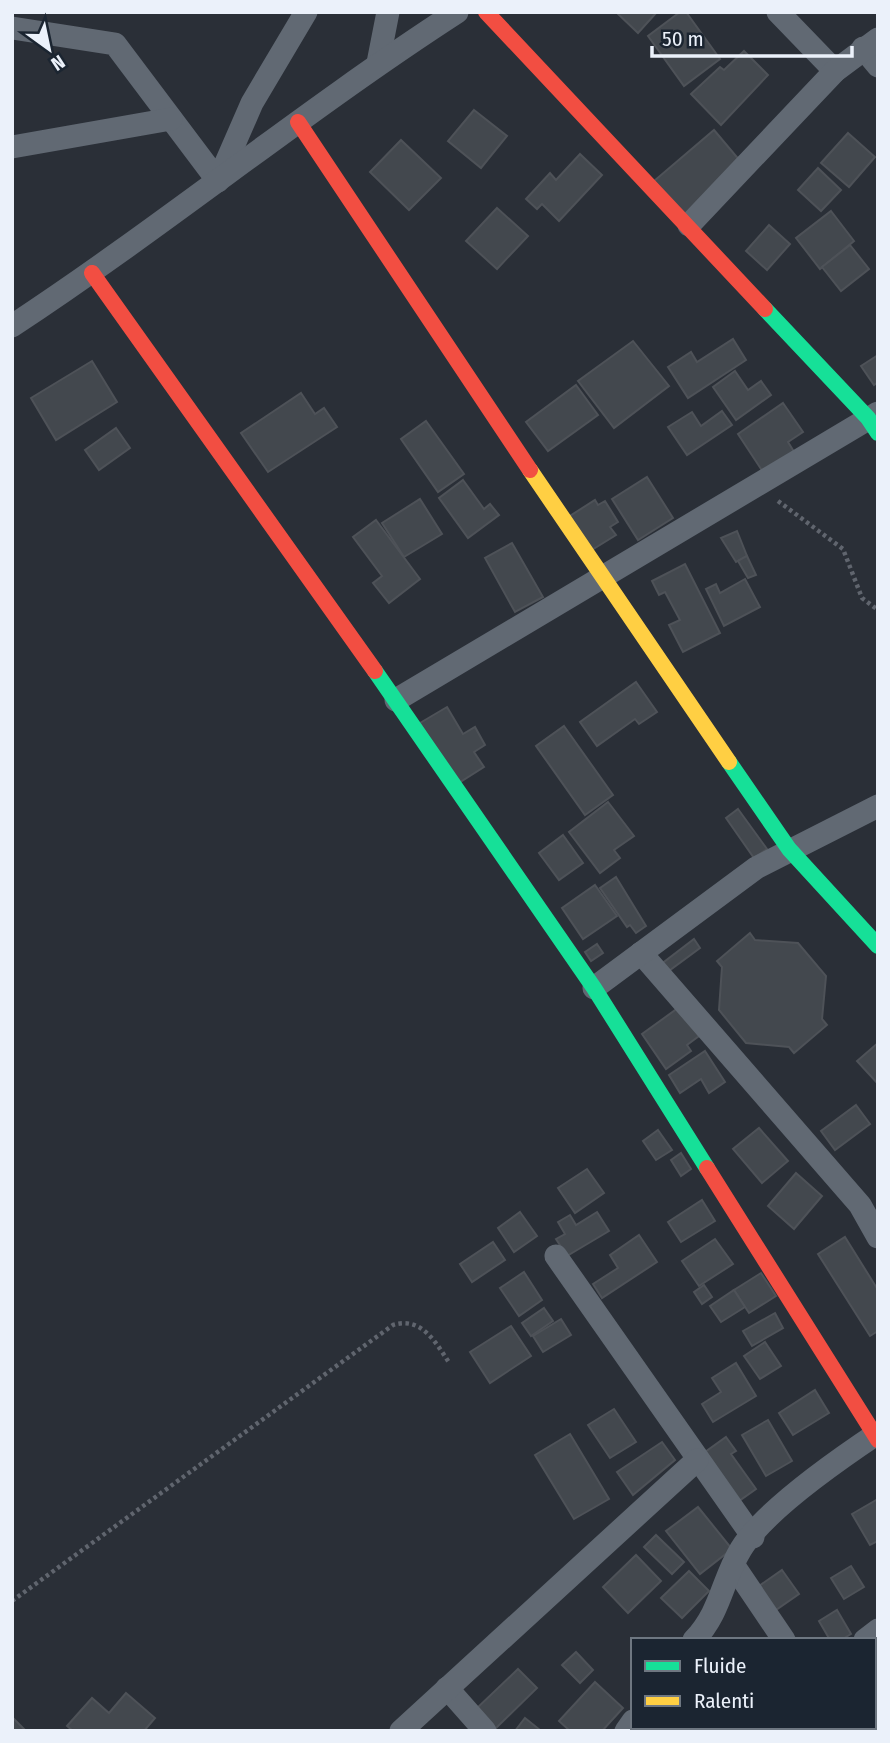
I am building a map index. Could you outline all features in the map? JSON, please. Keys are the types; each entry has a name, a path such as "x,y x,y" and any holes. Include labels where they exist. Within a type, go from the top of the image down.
{"street":[{"path":"218,181 252,103 306,12"},
{"path":"378,63 388,12"},
{"path":"12,326 93,273 378,63 457,12"},
{"path":"396,700 741,494 875,421 486,12"},
{"path":"778,12 835,71"},
{"path":"12,28 115,44 218,181"},
{"path":"689,225 835,71 870,44 878,66"},
{"path":"12,147 171,119"},
{"path":"298,122 601,576 789,849 878,946"},
{"path":"93,273 396,700 594,988 877,1436 781,1506 742,1549 710,1623 696,1638"},
{"path":"594,988 755,868 878,806"},
{"path":"641,953 860,1205 878,1237"},
{"path":"556,1256 753,1537"},
{"path":"401,1731 697,1460"},
{"path":"734,1566 783,1638"},
{"path":"447,1688 485,1731"}],"path":[{"path":"741,494 780,502 843,549 862,598 878,610"},
{"path":"12,1601 393,1325 406,1321 420,1325 450,1364"}],"building":[{"path":"616,12 657,12 638,33"},
{"path":"680,12 686,12 720,59 684,86 648,36"},
{"path":"744,51 768,75 721,125 691,94 720,67 724,70"},
{"path":"474,110 507,136 481,168 448,141"},
{"path":"714,130 741,162 688,220 654,181"},
{"path":"848,133 875,157 849,187 821,163"},
{"path":"401,140 441,178 409,210 370,172"},
{"path":"580,154 602,175 559,221 542,204 537,209 526,199 550,173 556,180"},
{"path":"818,168 841,190 821,211 798,190"},
{"path":"497,208 528,236 497,269 466,241"},
{"path":"831,211 854,241 820,269 796,238"},
{"path":"769,225 790,244 767,270 746,251"},
{"path":"850,245 869,269 841,291 822,267"},
{"path":"733,339 746,360 688,398 668,367 691,352 697,362"},
{"path":"633,341 669,386 614,428 578,381"},
{"path":"878,355 878,382 874,385 861,366"},
{"path":"92,361 117,402 56,440 31,398"},
{"path":"735,371 748,390 761,381 771,395 736,420 713,387"},
{"path":"576,385 598,415 548,451 526,422"},
{"path":"301,393 315,414 324,408 337,427 268,472 241,433"},
{"path":"783,403 803,432 788,442 796,455 765,475 738,434"},
{"path":"722,411 732,425 687,455 668,427 692,412 701,426"},
{"path":"426,421 464,474 438,492 401,439"},
{"path":"116,428 130,448 99,470 85,450"},
{"path":"647,477 673,518 638,540 612,499"},
{"path":"463,480 484,509 490,504 499,515 468,538 439,498"},
{"path":"420,499 442,534 404,557 382,523"},
{"path":"595,500 598,505 605,501 618,522 610,527 616,535 587,553 565,519"},
{"path":"376,520 420,579 389,603 373,583 382,576 353,537"},
{"path":"737,531 747,556 736,562 721,538"},
{"path":"512,543 543,597 515,612 485,558"},
{"path":"747,556 756,575 748,578 738,561"},
{"path":"685,564 720,633 683,652 669,625 680,620 665,592 659,595 652,581"},
{"path":"745,579 760,607 724,626 706,589 716,584 720,593"},
{"path":"636,682 657,712 639,724 635,719 597,746 580,722"},
{"path":"447,707 463,734 475,727 485,745 474,752 484,767 457,784 420,723"},
{"path":"564,726 613,795 585,815 536,746"},
{"path":"608,802 634,836 614,850 620,858 600,873 569,832"},
{"path":"738,809 767,849 754,858 726,818"},
{"path":"563,835 583,863 559,880 539,853"},
{"path":"616,877 646,926 636,933 630,925 627,927 600,888"},
{"path":"595,885 617,916 583,939 562,908"},
{"path":"750,933 755,940 798,943 826,976 822,1019 827,1025 794,1053 789,1047 746,1043 719,1010 722,967 717,961"},
{"path":"694,939 700,948 666,973 660,965"},
{"path":"597,944 603,953 591,961 585,952"},
{"path":"678,1008 699,1036 687,1045 691,1051 666,1069 642,1034"},
{"path":"878,1043 878,1084 857,1061"},
{"path":"705,1051 725,1082 709,1093 701,1079 680,1093 669,1075"},
{"path":"856,1105 870,1124 835,1150 821,1131"},
{"path":"759,1128 788,1161 762,1183 733,1149"},
{"path":"658,1130 672,1150 656,1160 643,1141"},
{"path":"681,1153 691,1169 681,1176 671,1160"},
{"path":"587,1169 604,1193 575,1213 558,1188"},
{"path":"796,1173 822,1196 794,1229 768,1206"},
{"path":"702,1200 715,1221 681,1242 668,1222"},
{"path":"520,1212 537,1236 514,1252 498,1228"},
{"path":"597,1212 609,1231 567,1256 556,1239 565,1234 558,1222 570,1215 576,1225"},
{"path":"639,1235 657,1262 602,1298 593,1284 618,1268 610,1255"},
{"path":"845,1237 878,1290 878,1331 870,1336 818,1254"},
{"path":"715,1239 733,1264 699,1286 682,1261"},
{"path":"493,1242 505,1260 472,1282 460,1264"},
{"path":"524,1272 542,1300 519,1316 500,1288"},
{"path":"761,1273 776,1296 749,1313 734,1290"},
{"path":"704,1285 712,1297 702,1304 694,1292"},
{"path":"734,1290 745,1307 721,1322 710,1306"},
{"path":"544,1308 553,1321 531,1336 522,1323"},
{"path":"775,1313 783,1328 752,1346 743,1331"},
{"path":"561,1319 571,1335 543,1352 533,1336"},
{"path":"511,1326 531,1356 490,1383 470,1352"},
{"path":"765,1342 781,1366 760,1379 744,1356"},
{"path":"736,1363 756,1396 713,1422 702,1404 721,1392 712,1378"},
{"path":"815,1390 829,1413 793,1435 779,1413"},
{"path":"614,1409 636,1442 610,1458 588,1425"},
{"path":"768,1420 792,1461 766,1476 742,1435"},
{"path":"570,1434 609,1499 574,1519 535,1455"},
{"path":"726,1437 736,1451 731,1454 756,1489 739,1501 705,1452"},
{"path":"662,1442 675,1460 633,1495 617,1472"},
{"path":"878,1499 878,1541 870,1545 852,1514"},
{"path":"698,1507 732,1549 700,1574 666,1531"},
{"path":"656,1535 684,1562 672,1574 644,1547"},
{"path":"636,1555 661,1581 628,1613 603,1587"},
{"path":"851,1566 864,1587 844,1599 831,1578"},
{"path":"782,1570 799,1594 773,1612 756,1588"},
{"path":"689,1571 709,1591 682,1618 661,1598"},
{"path":"837,1610 851,1634 844,1638 829,1638 819,1621"},
{"path":"576,1652 593,1670 580,1683 562,1665"},
{"path":"518,1669 537,1688 495,1729 476,1709"},
{"path":"595,1682 623,1708 602,1731 570,1731 559,1721"},
{"path":"878,1688 878,1731 875,1731"},
{"path":"126,1693 155,1718 144,1731 73,1731 67,1726 92,1698 109,1713"},
{"path":"12,1717 26,1731 12,1731"},
{"path":"525,1718 540,1730 515,1731"},
{"path":"666,1729 667,1731 642,1731"}],"traffic: fast":[{"path":"765,309 868,418 878,433"},
{"path":"375,671 594,988 707,1168"},
{"path":"729,762 789,849 878,946"}],"traffic: slow":[{"path":"530,470 729,762"}],"traffic: jam":[{"path":"486,12 765,309"},
{"path":"298,122 530,470"},
{"path":"92,273 375,671"},
{"path":"707,1168 878,1440"}]}
